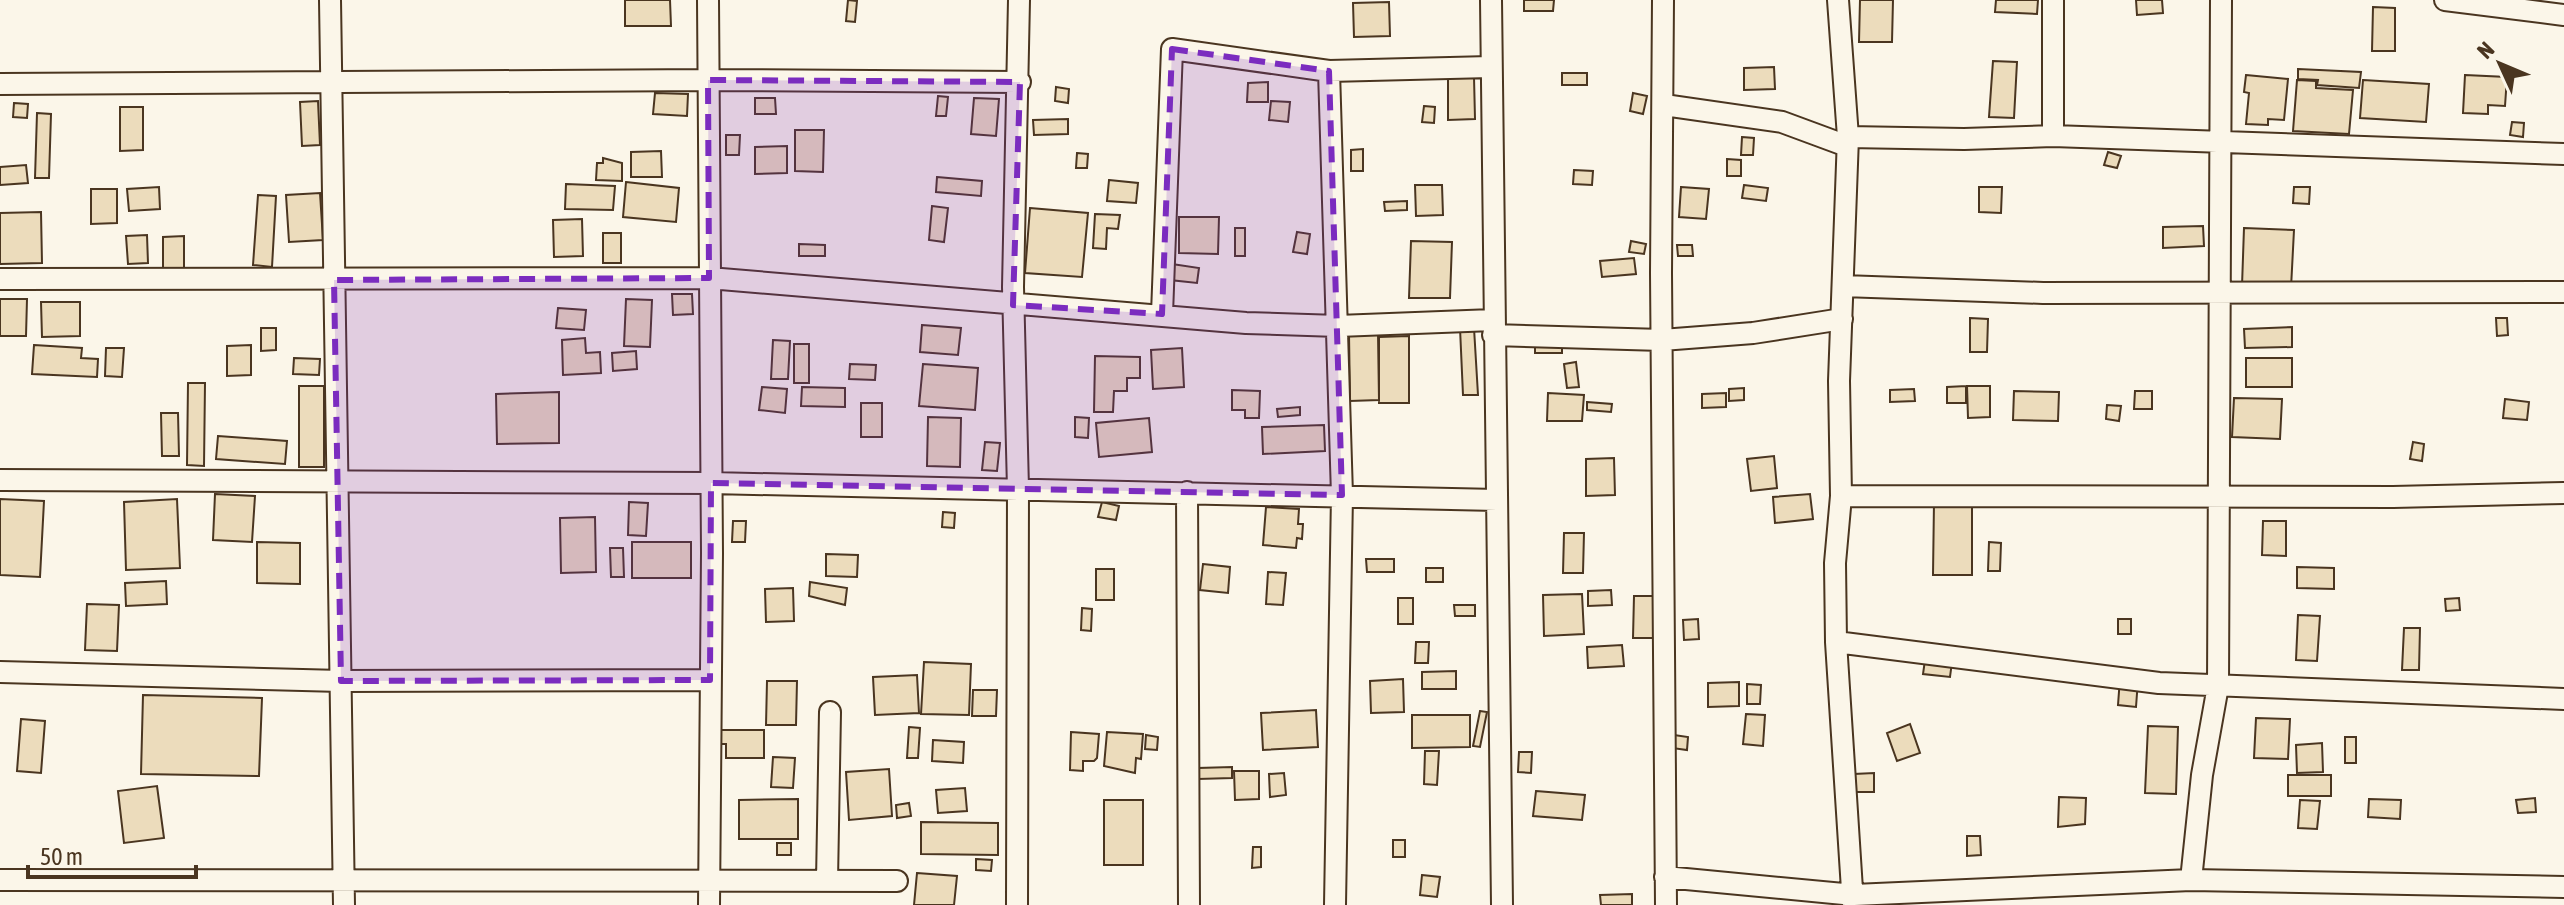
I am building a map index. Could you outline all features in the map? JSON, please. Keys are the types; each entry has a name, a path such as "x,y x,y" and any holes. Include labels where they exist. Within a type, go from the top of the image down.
{"street":[{"path":"330,0 344,905"},
{"path":"708,0 711,483 709,905"},
{"path":"1017,905 1018,489 1013,305 1020,82 1019,0"},
{"path":"1491,0 1502,905"},
{"path":"1663,0 1666,905"},
{"path":"1838,0 1848,141 1842,319 1841,496 1835,563 1836,642 1854,900"},
{"path":"2053,0 2053,136"},
{"path":"2191,880 2202,775 2218,686 2221,0"},
{"path":"2445,0 2564,15"},
{"path":"1162,314 1172,49 1329,71 1490,67"},
{"path":"1329,71 1342,495 1335,905"},
{"path":"0,84 331,80 1020,82"},
{"path":"1664,105 1782,122 1848,141 2053,136 2564,154"},
{"path":"0,279 709,278 1246,323 1493,327 1662,340 1753,333 1842,319"},
{"path":"1843,286 2043,293 2564,292"},
{"path":"0,480 711,483 1497,500"},
{"path":"1187,492 1189,905"},
{"path":"1841,496 2393,497 2564,493"},
{"path":"1836,642 2159,683 2564,699"},
{"path":"0,672 341,681 710,680"},
{"path":"827,881 830,712"},
{"path":"1665,877 1854,900 2191,880 2564,887"},
{"path":"0,880 897,881"}],"highlighted area":[{"path":"1172,49 1329,71 1342,495 711,483 710,680 341,681 334,280 709,278 708,80 1020,82 1013,305 1162,314"}],"building":[{"path":"625,0 670,0 671,26 625,26"},
{"path":"848,0 857,1 855,22 846,21"},
{"path":"1524,0 1554,0 1553,11 1524,11"},
{"path":"1860,0 1893,0 1892,42 1859,42"},
{"path":"1996,0 2038,0 2037,14 1995,12"},
{"path":"2136,0 2162,0 2163,13 2137,15"},
{"path":"1389,2 1390,36 1354,37 1353,3"},
{"path":"2373,7 2395,8 2395,51 2372,51"},
{"path":"1993,61 2017,62 2014,118 1989,117"},
{"path":"1774,67 1775,89 1744,90 1744,68"},
{"path":"2298,69 2361,72 2359,88 2317,85 2318,80 2298,79"},
{"path":"1562,73 1587,73 1587,85 1562,85"},
{"path":"2246,75 2288,79 2284,120 2268,119 2268,125 2246,124 2249,93 2244,92"},
{"path":"2465,75 2507,77 2505,106 2488,105 2488,114 2463,113"},
{"path":"1448,77 1474,77 1475,119 1448,120"},
{"path":"2297,80 2316,81 2316,88 2353,90 2349,134 2293,131"},
{"path":"2363,80 2429,84 2426,122 2360,118"},
{"path":"1268,82 1268,102 1247,102 1248,83"},
{"path":"1056,87 1069,89 1068,103 1055,101"},
{"path":"655,93 688,94 687,116 653,114"},
{"path":"1633,93 1647,96 1643,114 1630,111"},
{"path":"938,96 948,97 946,116 936,116"},
{"path":"755,98 775,98 776,114 755,114"},
{"path":"974,98 999,99 996,136 971,134"},
{"path":"318,101 320,145 302,146 300,102"},
{"path":"1271,101 1290,102 1288,122 1269,120"},
{"path":"14,103 28,104 27,118 13,117"},
{"path":"1424,106 1435,107 1434,123 1422,122"},
{"path":"120,107 143,107 143,150 120,151"},
{"path":"37,113 51,114 49,178 35,178"},
{"path":"1068,119 1068,134 1034,135 1033,120"},
{"path":"2512,122 2524,123 2523,137 2510,135"},
{"path":"795,130 824,130 823,172 795,171"},
{"path":"726,135 740,135 739,155 726,155"},
{"path":"1742,137 1754,138 1753,155 1741,155"},
{"path":"787,146 787,173 755,174 755,147"},
{"path":"1363,149 1363,171 1351,171 1351,150"},
{"path":"661,151 662,177 631,177 631,152"},
{"path":"2108,152 2121,156 2117,168 2104,165"},
{"path":"1077,153 1088,154 1087,168 1076,168"},
{"path":"603,158 622,163 622,181 596,180 597,163 603,163"},
{"path":"1727,159 1741,160 1741,176 1727,176"},
{"path":"26,165 28,183 0,185 0,167"},
{"path":"1574,170 1593,171 1592,185 1573,184"},
{"path":"937,177 982,181 981,196 936,192"},
{"path":"1109,180 1138,183 1136,203 1107,201"},
{"path":"626,182 679,188 676,222 623,217"},
{"path":"566,184 615,186 613,210 565,209"},
{"path":"1415,185 1442,185 1443,215 1416,216"},
{"path":"1744,185 1768,188 1766,201 1742,198"},
{"path":"159,187 160,209 129,211 127,189"},
{"path":"1681,187 1709,189 1706,219 1679,217"},
{"path":"1979,187 2002,187 2001,213 1979,212"},
{"path":"2294,187 2310,187 2309,204 2293,203"},
{"path":"91,189 117,189 117,223 91,224"},
{"path":"320,193 323,240 289,242 286,195"},
{"path":"258,195 276,196 272,267 253,265"},
{"path":"1407,201 1407,210 1385,211 1384,202"},
{"path":"932,206 948,208 944,242 929,240"},
{"path":"1030,208 1088,213 1082,277 1025,273"},
{"path":"41,212 42,263 0,264 0,213"},
{"path":"1095,214 1120,215 1118,229 1107,228 1106,249 1093,248"},
{"path":"1179,217 1219,217 1218,254 1179,253"},
{"path":"582,219 583,256 554,257 553,220"},
{"path":"2203,226 2204,246 2163,248 2163,227"},
{"path":"1235,228 1245,228 1245,256 1235,256"},
{"path":"2244,228 2294,230 2291,288 2242,286"},
{"path":"1297,232 1310,234 1307,254 1293,252"},
{"path":"603,233 621,233 621,263 603,263"},
{"path":"147,235 148,263 128,264 126,236"},
{"path":"184,236 184,269 163,269 163,237"},
{"path":"1411,241 1452,242 1450,298 1409,298"},
{"path":"1631,241 1646,244 1644,254 1629,252"},
{"path":"799,244 825,245 825,256 799,256"},
{"path":"1677,245 1692,245 1693,256 1678,256"},
{"path":"1634,258 1636,274 1602,277 1600,261"},
{"path":"1172,264 1199,268 1197,283 1170,280"},
{"path":"672,294 692,294 693,314 673,315"},
{"path":"0,299 27,299 26,336 0,336"},
{"path":"626,299 652,300 650,347 624,346"},
{"path":"41,302 80,302 80,336 42,337"},
{"path":"558,308 586,310 584,330 556,328"},
{"path":"1970,318 1988,319 1987,352 1970,352"},
{"path":"2496,318 2507,318 2508,335 2497,336"},
{"path":"922,325 961,328 958,355 920,352"},
{"path":"2292,327 2292,347 2245,348 2244,329"},
{"path":"261,328 276,328 276,350 261,351"},
{"path":"1460,328 1474,328 1478,395 1463,395"},
{"path":"1378,333 1379,400 1350,401 1349,334"},
{"path":"1409,336 1409,403 1379,403 1379,337"},
{"path":"1562,337 1562,353 1535,353 1535,338"},
{"path":"585,338 586,353 600,352 601,373 563,375 562,340"},
{"path":"773,340 790,341 788,379 771,379"},
{"path":"794,344 809,344 809,383 794,383"},
{"path":"34,345 82,348 81,358 98,359 97,377 32,374"},
{"path":"251,345 251,375 227,376 227,346"},
{"path":"106,348 124,348 122,377 105,376"},
{"path":"1182,348 1184,387 1153,389 1151,350"},
{"path":"636,351 637,369 613,371 612,353"},
{"path":"1095,356 1140,357 1140,378 1127,378 1127,391 1114,391 1113,412 1094,412"},
{"path":"294,358 320,359 319,375 293,374"},
{"path":"2246,358 2292,358 2292,387 2246,387"},
{"path":"1576,362 1579,387 1567,388 1564,364"},
{"path":"850,364 876,365 875,380 849,379"},
{"path":"923,364 978,368 975,410 919,406"},
{"path":"188,383 205,383 204,466 187,465"},
{"path":"299,386 324,386 324,467 299,467"},
{"path":"1966,386 1966,403 1947,403 1947,387"},
{"path":"1967,386 1990,386 1990,417 1968,418"},
{"path":"762,387 787,389 785,413 759,410"},
{"path":"802,387 845,388 845,407 801,406"},
{"path":"1744,388 1744,400 1729,401 1729,389"},
{"path":"1914,389 1915,401 1890,402 1890,390"},
{"path":"1232,390 1260,391 1259,418 1245,418 1245,410 1232,410"},
{"path":"2014,391 2059,392 2058,421 2013,420"},
{"path":"2135,391 2152,391 2152,409 2134,409"},
{"path":"559,392 559,443 497,444 496,394"},
{"path":"1548,393 1584,395 1582,421 1547,421"},
{"path":"1726,393 1726,407 1702,408 1702,394"},
{"path":"2234,398 2282,399 2280,439 2232,437"},
{"path":"2505,399 2529,402 2527,420 2503,418"},
{"path":"1587,402 1612,404 1611,412 1587,410"},
{"path":"861,403 882,403 882,437 861,437"},
{"path":"2107,405 2121,406 2119,421 2106,419"},
{"path":"1300,407 1300,415 1278,417 1277,409"},
{"path":"161,413 178,413 179,456 162,456"},
{"path":"928,417 961,418 960,467 927,466"},
{"path":"1075,417 1089,418 1088,438 1075,437"},
{"path":"1149,418 1152,452 1099,457 1096,423"},
{"path":"1324,425 1325,451 1263,454 1262,427"},
{"path":"218,436 287,441 285,464 216,459"},
{"path":"985,442 1000,443 997,471 982,470"},
{"path":"2413,442 2424,444 2422,461 2410,459"},
{"path":"1774,456 1777,488 1751,491 1747,459"},
{"path":"1614,458 1615,495 1586,496 1586,459"},
{"path":"215,494 255,496 252,542 213,540"},
{"path":"1810,494 1813,519 1775,523 1773,497"},
{"path":"0,499 44,501 40,577 0,575"},
{"path":"177,499 180,568 126,570 124,502"},
{"path":"629,502 648,503 646,536 628,535"},
{"path":"1102,502 1119,506 1116,520 1098,517"},
{"path":"1934,502 1972,503 1972,575 1933,575"},
{"path":"1266,507 1299,509 1298,524 1303,524 1302,539 1297,538 1296,548 1263,545"},
{"path":"943,512 955,513 954,528 942,527"},
{"path":"595,517 596,572 561,573 560,518"},
{"path":"733,521 746,521 745,542 732,542"},
{"path":"2263,521 2286,521 2286,556 2262,555"},
{"path":"1564,533 1584,533 1583,573 1563,573"},
{"path":"257,542 300,543 300,584 257,583"},
{"path":"632,542 691,542 691,578 632,578"},
{"path":"1989,542 2001,543 2000,571 1988,571"},
{"path":"610,548 623,548 624,577 611,577"},
{"path":"826,554 858,555 857,577 826,576"},
{"path":"1366,559 1394,559 1394,572 1367,572"},
{"path":"1203,564 1230,567 1228,593 1200,590"},
{"path":"2297,567 2334,568 2334,589 2297,588"},
{"path":"1426,568 1443,568 1443,582 1426,582"},
{"path":"1096,569 1114,569 1114,600 1096,600"},
{"path":"1268,572 1286,573 1283,605 1266,604"},
{"path":"166,581 167,604 126,606 125,583"},
{"path":"810,582 847,588 845,605 809,596"},
{"path":"793,588 794,621 766,622 765,589"},
{"path":"1611,590 1612,605 1588,606 1588,591"},
{"path":"1582,594 1584,634 1544,636 1543,595"},
{"path":"1634,596 1655,596 1654,638 1633,638"},
{"path":"1398,598 1413,598 1413,624 1398,624"},
{"path":"2459,598 2460,610 2446,611 2445,599"},
{"path":"87,604 119,605 117,651 85,650"},
{"path":"1454,605 1475,605 1475,616 1455,616"},
{"path":"1082,608 1092,609 1091,631 1081,630"},
{"path":"2298,615 2320,616 2317,661 2296,660"},
{"path":"1698,619 1699,639 1684,640 1683,620"},
{"path":"2118,619 2131,619 2131,634 2118,634"},
{"path":"2404,628 2420,628 2419,670 2402,670"},
{"path":"1416,642 1429,642 1428,663 1415,663"},
{"path":"1622,645 1624,666 1588,668 1587,647"},
{"path":"1925,660 1952,662 1950,677 1923,674"},
{"path":"924,662 971,664 969,715 921,714"},
{"path":"1456,671 1456,689 1422,689 1422,672"},
{"path":"917,675 919,713 875,715 873,677"},
{"path":"2120,678 2138,680 2136,707 2118,705"},
{"path":"1403,679 1404,712 1371,713 1370,681"},
{"path":"767,681 797,681 796,725 766,725"},
{"path":"1739,682 1739,706 1708,707 1708,683"},
{"path":"1747,684 1761,685 1760,704 1747,704"},
{"path":"973,690 997,690 996,716 972,716"},
{"path":"143,695 262,698 259,776 141,774"},
{"path":"1316,710 1318,747 1263,750 1261,713"},
{"path":"1480,711 1487,712 1480,747 1473,746"},
{"path":"1746,714 1765,715 1763,746 1743,744"},
{"path":"1412,715 1470,715 1470,747 1412,748"},
{"path":"2256,718 2290,719 2288,759 2254,758"},
{"path":"21,719 45,721 41,773 17,771"},
{"path":"1910,724 1920,753 1897,761 1887,733"},
{"path":"2148,726 2178,727 2176,794 2145,793"},
{"path":"909,727 920,728 918,758 907,758"},
{"path":"717,730 764,730 764,758 726,758 726,744 716,744"},
{"path":"1071,732 1099,734 1097,758 1083,761 1083,771 1070,770"},
{"path":"1107,732 1143,734 1141,759 1136,758 1135,773 1104,766"},
{"path":"1146,735 1158,737 1157,750 1145,749"},
{"path":"1674,735 1688,737 1687,750 1672,748"},
{"path":"2345,737 2356,737 2356,763 2345,763"},
{"path":"933,740 964,742 963,763 932,761"},
{"path":"2322,743 2323,772 2297,773 2296,745"},
{"path":"1425,751 1439,751 1437,785 1424,784"},
{"path":"1519,752 1532,752 1531,773 1518,772"},
{"path":"773,757 795,758 793,788 771,787"},
{"path":"1232,767 1232,778 1198,779 1198,768"},
{"path":"889,769 892,816 849,820 846,772"},
{"path":"1234,771 1259,771 1259,799 1235,800"},
{"path":"1284,773 1286,795 1270,797 1269,774"},
{"path":"1874,773 1874,792 1854,792 1854,774"},
{"path":"2288,775 2331,775 2331,796 2288,796"},
{"path":"157,786 164,838 124,843 118,791"},
{"path":"965,788 967,811 938,813 936,790"},
{"path":"1536,791 1585,795 1582,820 1533,816"},
{"path":"2059,797 2086,798 2085,824 2058,827"},
{"path":"2535,798 2536,812 2518,813 2516,800"},
{"path":"798,799 798,839 739,839 739,800"},
{"path":"2369,799 2401,800 2400,819 2368,817"},
{"path":"1104,800 1143,800 1143,865 1104,865"},
{"path":"2300,800 2320,801 2317,829 2298,828"},
{"path":"909,803 911,816 897,818 896,805"},
{"path":"921,822 998,823 998,855 921,854"},
{"path":"1967,836 1980,836 1981,855 1967,856"},
{"path":"1393,840 1405,840 1405,857 1393,857"},
{"path":"777,843 791,843 791,855 777,855"},
{"path":"1253,847 1261,847 1261,867 1252,868"},
{"path":"976,859 992,860 991,871 976,870"},
{"path":"917,873 957,876 954,905 914,905"},
{"path":"1422,875 1440,877 1437,897 1420,895"},
{"path":"1632,894 1632,905 1601,905 1600,895"}]}
